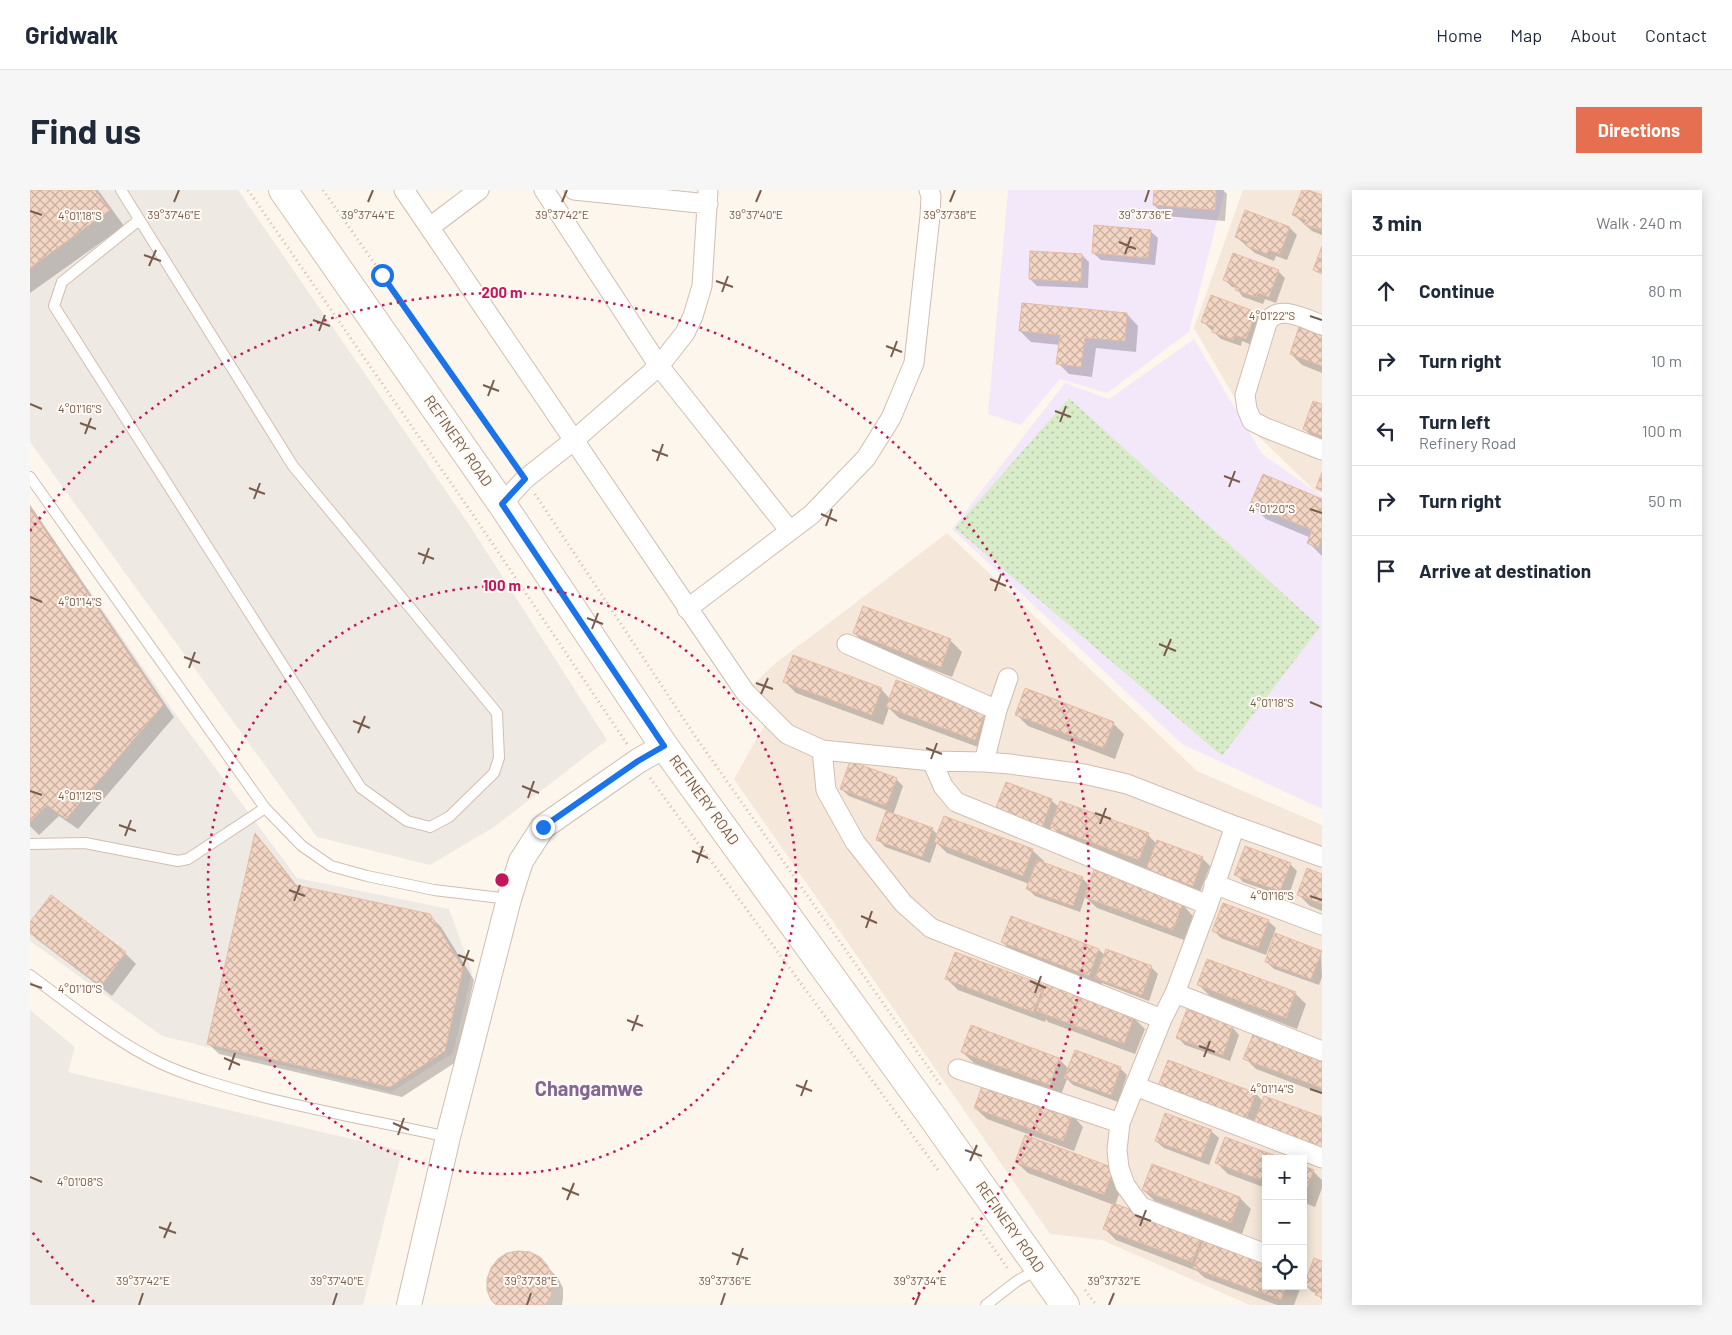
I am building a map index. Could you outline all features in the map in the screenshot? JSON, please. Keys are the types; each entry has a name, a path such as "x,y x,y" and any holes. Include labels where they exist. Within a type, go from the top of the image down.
{"main road":[{"name":"REFINERY ROAD","path":"283,190 502,504 664,746 931,1115 1039,1268 1073,1294"}],"street":[{"path":"404,190 745,692 787,734 822,750 932,762 984,762 1084,774 1127,784 1322,858"},
{"path":"430,227 479,190"},
{"path":"544,190 659,366 790,532"},
{"path":"502,504 525,479 573,441 659,366 685,333 694,316 702,286 708,197 574,190"},
{"path":"687,609 811,515 866,458 891,418 914,363 930,216 931,196 929,190"},
{"path":"1322,325 1282,312 1272,316 1267,323 1245,395 1247,410 1252,421 1322,450"},
{"path":"847,644 997,710"},
{"path":"984,762 997,710 1008,678"},
{"path":"409,1305 448,1138 509,899 521,862 543,827 638,761 664,746"},
{"path":"822,750 826,790 855,842 903,903 931,928 1162,1019"},
{"path":"932,762 943,786 956,802 1208,905"},
{"path":"1235,826 1175,993 1162,1019 1120,1123 1117,1150 1119,1168 1125,1185 1142,1207 1262,1252"},
{"path":"1214,884 1322,925"},
{"path":"1175,993 1322,1051"},
{"path":"958,1069 1120,1123"},
{"path":"1135,1086 1322,1158"}],"lane":[{"path":"121,190 292,466 497,713 499,758 494,773 449,817 430,827 407,821 361,788 54,306 62,282 139,220"},
{"path":"30,477 265,808 302,846 331,866 367,876 434,890 509,899"},
{"path":"30,844 85,842 178,861 188,860 265,808"},
{"path":"31,979 132,1048 187,1074 295,1105 448,1138"},
{"path":"986,1305 1017,1281 1039,1268"}],"path":[{"path":"324,190 525,479 693,733 944,1089"},
{"path":"1073,1294 1096,1305"}],"shaded area":[{"path":"30,190 238,190 470,526 607,740 494,827 430,865 317,837 30,442"},
{"path":"1008,190 1225,190 1189,332 1107,393 1060,379 1021,425 988,414"},
{"path":"1243,190 1322,190 1322,493 1315,491 1255,433 1194,328"},
{"path":"1194,339 1262,454 1322,496 1322,809 1182,744 952,529 1065,383 1109,399"},
{"path":"30,505 174,712 297,878 449,909 472,972 453,1053 391,1092 162,1036 30,941"},
{"path":"947,533 1197,771 1322,825 1322,1305 1250,1305 1102,1240 1050,1234 734,779 765,724 751,686 778,661"},
{"path":"30,1010 75,1047 68,1072 402,1151 363,1305 30,1305"}],"green space":[{"path":"1069,398 1320,627 1222,756 955,528"}],"building":[{"path":"30,190 95,190 110,210 30,268"},
{"path":"1154,190 1216,190 1215,210 1153,205"},
{"path":"1302,190 1322,195 1322,231 1304,224 1306,220 1292,215"},
{"path":"1245,210 1290,227 1280,254 1269,250 1267,254 1246,246 1248,242 1235,237"},
{"path":"1094,225 1151,230 1148,258 1092,253"},
{"path":"1322,246 1322,274 1313,270"},
{"path":"1030,251 1082,254 1081,282 1029,279"},
{"path":"1233,253 1279,270 1269,297 1258,293 1256,297 1235,290 1236,285 1223,280"},
{"path":"1211,295 1256,312 1246,339 1235,335 1233,340 1212,332 1214,327 1201,322"},
{"path":"1022,303 1127,313 1125,341 1085,338 1081,367 1056,364 1060,335 1019,331"},
{"path":"1299,327 1322,336 1322,366 1290,354"},
{"path":"1313,401 1322,404 1322,436 1303,429"},
{"path":"1322,472 1322,491 1316,488"},
{"path":"1263,474 1322,499 1322,538 1318,548 1307,543 1312,530 1250,504"},
{"path":"30,508 163,705 66,819 47,805 30,822"},
{"path":"863,606 951,639 941,667 853,633"},
{"path":"793,655 882,688 872,715 783,682"},
{"path":"896,680 985,713 975,740 886,707"},
{"path":"1025,688 1114,722 1104,748 1015,715"},
{"path":"850,761 897,778 886,806 840,789"},
{"path":"1006,782 1052,799 1042,828 995,810"},
{"path":"1060,801 1149,833 1139,860 1050,827"},
{"path":"886,811 933,828 922,857 876,840"},
{"path":"944,816 1033,849 1023,876 934,842"},
{"path":"255,833 295,885 430,914 463,968 445,1051 390,1087 207,1044"},
{"path":"1157,840 1203,857 1193,886 1146,869"},
{"path":"1245,846 1291,863 1280,891 1234,875"},
{"path":"1037,860 1083,877 1073,906 1026,889"},
{"path":"1307,868 1322,874 1322,904 1297,895"},
{"path":"1094,870 1183,903 1173,930 1084,897"},
{"path":"51,895 126,952 101,986 30,933 30,922"},
{"path":"1223,903 1269,920 1258,948 1212,931"},
{"path":"1011,916 1099,949 1089,976 1001,942"},
{"path":"1275,933 1322,951 1311,979 1265,962"},
{"path":"1106,949 1152,966 1142,995 1095,978"},
{"path":"955,952 1044,985 1033,1012 945,979"},
{"path":"1207,959 1296,992 1286,1018 1197,985"},
{"path":"1046,984 1134,1017 1124,1044 1036,1011"},
{"path":"1187,1009 1233,1026 1223,1055 1176,1038"},
{"path":"971,1025 1059,1058 1050,1085 961,1052"},
{"path":"1254,1032 1322,1057 1322,1088 1243,1059"},
{"path":"1075,1050 1121,1067 1111,1095 1064,1078"},
{"path":"1168,1060 1256,1093 1246,1119 1158,1086"},
{"path":"984,1081 1073,1114 1063,1141 974,1108"},
{"path":"1264,1096 1322,1117 1322,1148 1254,1122"},
{"path":"1165,1113 1212,1130 1201,1158 1155,1141"},
{"path":"1025,1135 1114,1168 1104,1195 1015,1162"},
{"path":"1225,1137 1273,1155 1262,1155 1262,1181 1215,1163"},
{"path":"1152,1164 1240,1197 1231,1223 1142,1190"},
{"path":"1307,1167 1314,1170 1307,1188"},
{"path":"1113,1203 1202,1236 1192,1262 1103,1229"},
{"path":"1203,1241 1262,1263 1262,1290 1285,1290 1281,1300 1193,1268"},
{"path":"518,1251 530,1252 540,1257 547,1265 552,1276 553,1286 551,1296 545,1305 496,1305 491,1300 487,1290 487,1279 491,1268 498,1259 507,1253"},
{"path":"1314,1258 1322,1261 1322,1297 1315,1295 1317,1290 1307,1286 1307,1277"}],"district":[{"name":"Changamwe","path":"589,1089"}],"route":[{"path":"382,275 525,479 502,504 664,746 638,761 543,827"}]}
